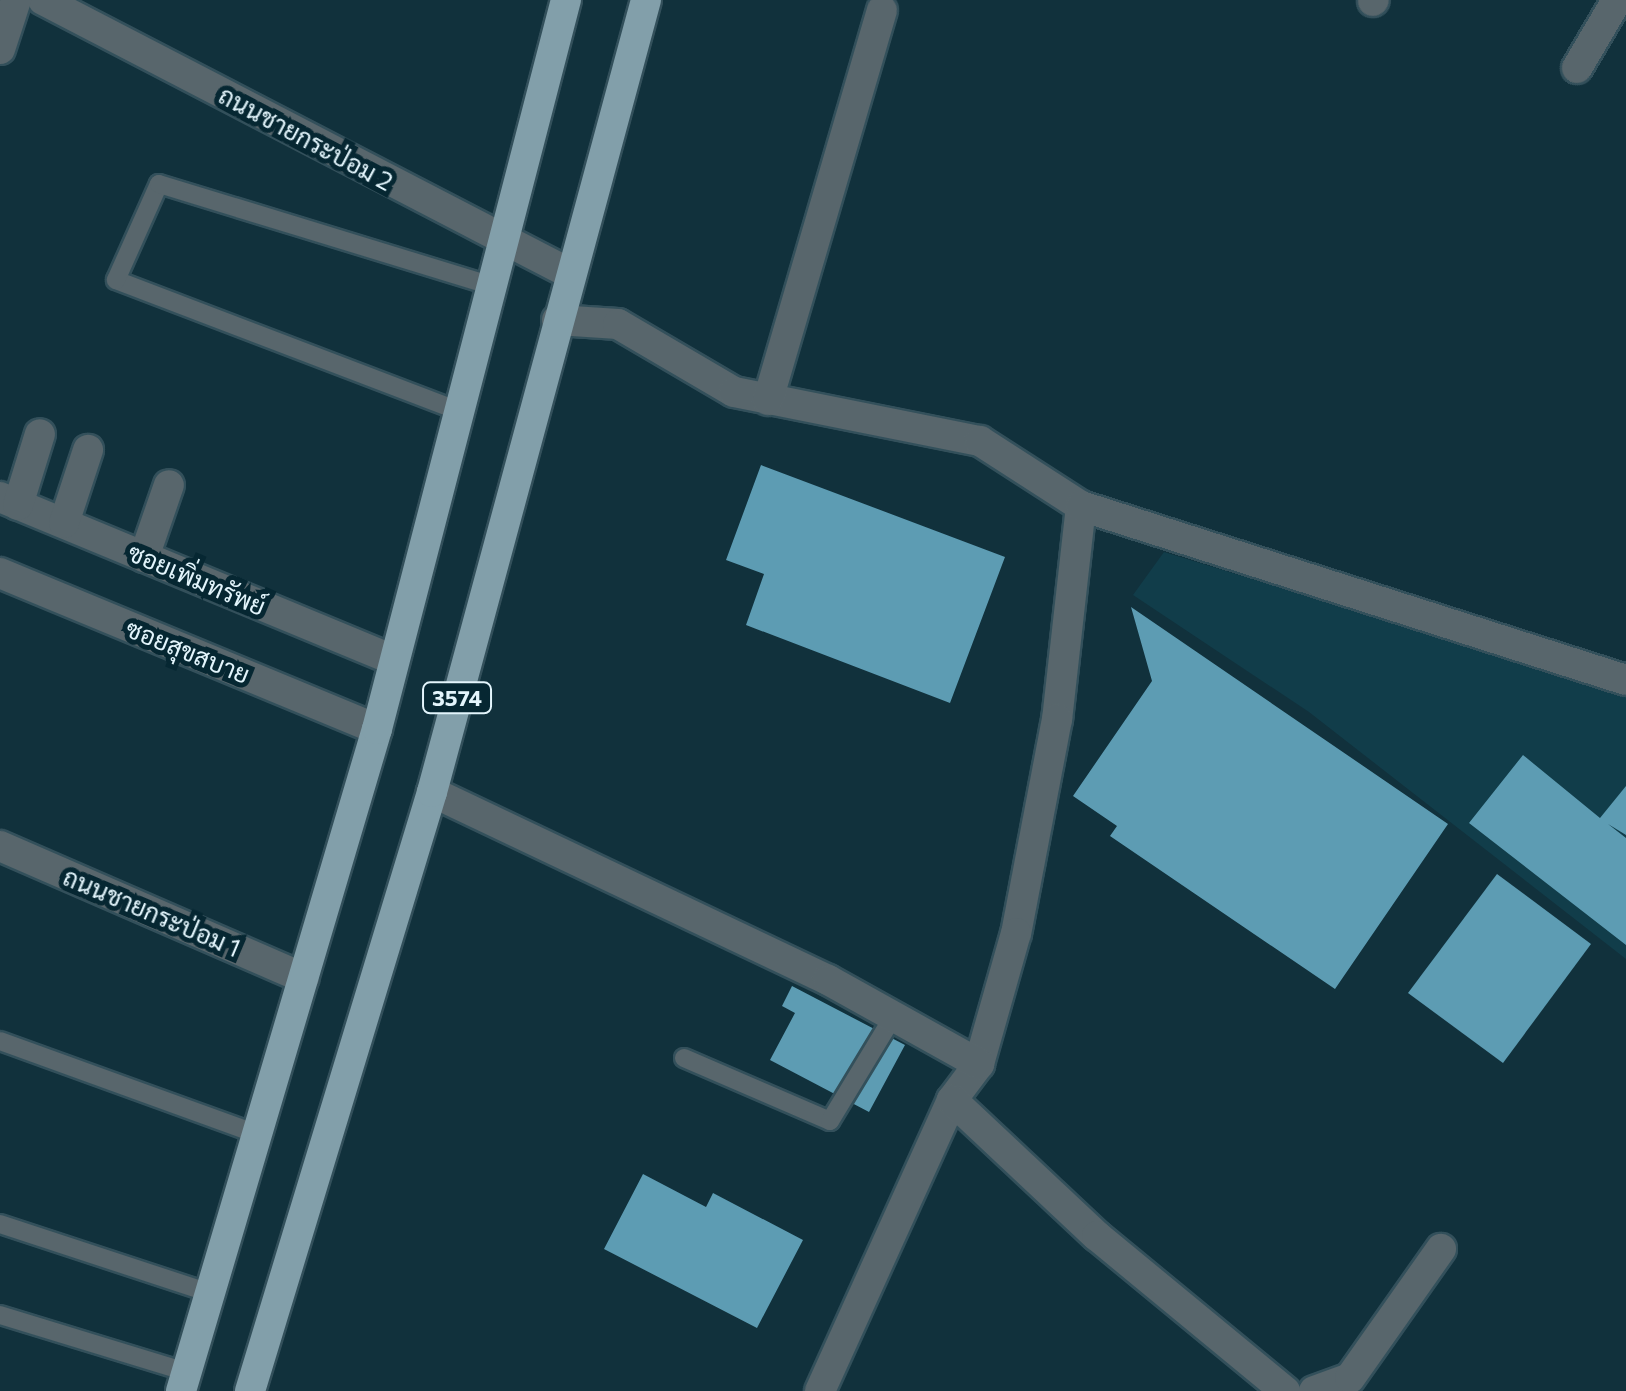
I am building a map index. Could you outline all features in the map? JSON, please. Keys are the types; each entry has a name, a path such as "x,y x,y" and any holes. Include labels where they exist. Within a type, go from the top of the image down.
{"main road":[{"name":"3574","path":"184,1382 377,728 498,239 566,0"},
{"name":"3574","path":"250,1391 432,792 646,0"}],"street":[{"path":"0,49 16,0"},
{"name":"ถนนชายกระป่อม 2","path":"43,0 570,273"},
{"path":"1577,68 1618,0"},
{"path":"768,400 882,10"},
{"path":"558,320 618,324 734,392 980,441 1081,506 1626,680"},
{"path":"9,501 40,434"},
{"path":"64,524 88,450"},
{"path":"144,556 169,485"},
{"name":"ซอยเพิ่มทรัพย์","path":"9,501 394,660"},
{"path":"820,1391 952,1100 979,1064 1016,933 1057,719 1081,506"},
{"name":"ซอยสุขสบาย","path":"0,573 377,728"},
{"path":"432,792 894,1017 979,1064"},
{"name":"ถนนชายกระป่อม 1","path":"0,846 304,978"},
{"path":"952,1100 1097,1236 1285,1391"},
{"path":"1314,1391 1350,1378 1441,1249"}],"lane":[{"path":"456,410 116,280 158,184 487,284"},
{"path":"684,1058 830,1121 894,1017"},
{"path":"0,1041 258,1134"},
{"path":"0,1224 210,1293"},
{"path":"0,1316 184,1382"}],"shaded area":[{"path":"1164,552 1626,693 1626,959 1309,712 1133,595"}],"building":[{"path":"761,465 1005,557 950,703 746,625 764,574 726,560"},
{"path":"1131,607 1448,824 1335,989 1110,836 1117,826 1073,796 1152,681"},
{"path":"1523,755 1600,818 1626,786 1626,835 1608,824 1626,838 1626,945 1469,823"},
{"path":"1497,874 1591,944 1503,1063 1408,993"},
{"path":"792,986 905,1045 869,1112 770,1060 795,1013 782,1006"},
{"path":"643,1174 706,1207 713,1193 803,1240 757,1328 604,1249"}]}
